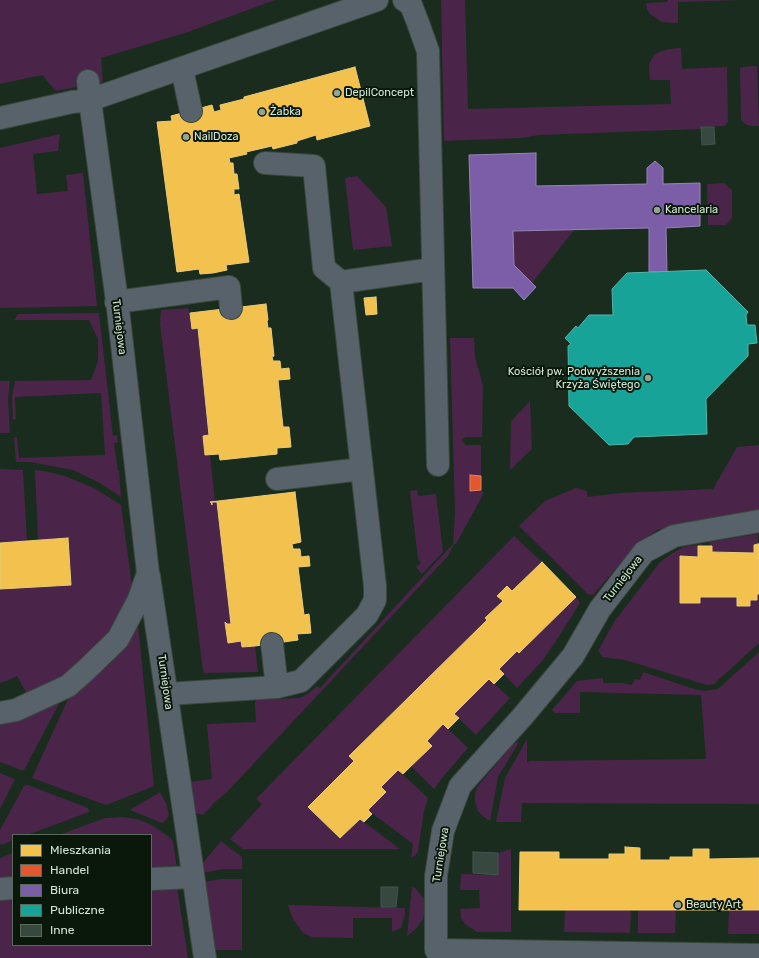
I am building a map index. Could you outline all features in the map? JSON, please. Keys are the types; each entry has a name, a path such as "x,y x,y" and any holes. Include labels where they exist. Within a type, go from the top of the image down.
{"street":[{"path":"0,118 72,102 89,91 182,69 377,0"},
{"path":"404,0 411,5 428,51 438,465"},
{"path":"182,69 191,110"},
{"name":"Turniejowa","path":"89,91 143,519 148,573 205,958"},
{"path":"167,694 277,687 301,681 367,615 375,600 375,586 341,282 324,268 314,166 265,163"},
{"path":"341,282 433,269"},
{"path":"116,302 214,281 228,287 231,308"},
{"path":"277,479 362,468"},
{"name":"Turniejowa","path":"759,521 674,536 644,552 600,609 573,656 523,716 460,786 443,830 436,876 436,950 759,955"},
{"name":"Turniejowa","path":"0,713 16,710 68,686 118,639 139,599 148,573"},
{"path":"272,644 277,687"},
{"path":"152,879 193,877"},
{"path":"0,888 12,888"}],"shaded area":[{"path":"0,0 275,0 185,33 101,58 103,82 56,91 42,75 0,84"},
{"path":"441,0 465,0 468,109 671,104 670,80 650,80 649,65 654,55 659,52 681,48 682,69 727,67 728,121 725,126 701,127 700,129 539,135 522,138 444,141"},
{"path":"668,0 741,0 678,2 678,23 662,22 650,14 647,9 646,3 667,2"},
{"path":"757,66 759,126 750,126 741,120 740,67"},
{"path":"60,134 58,151 33,154 37,194 68,191 66,175 83,173 97,306 0,308 0,148"},
{"path":"357,176 386,207 392,246 353,250 345,178"},
{"path":"724,183 732,190 732,218 726,225 708,225 707,184"},
{"path":"574,230 532,283 514,265 513,231"},
{"path":"188,308 192,329 198,328 209,435 203,436 205,455 210,455 215,501 211,502 212,505 212,502 217,502 231,624 226,623 228,642 241,641 242,647 255,646 258,672 205,673 203,671 160,324 161,310"},
{"path":"99,313 113,436 117,435 118,442 114,443 119,471 121,497 100,483 73,470 30,462 16,462 14,437 17,437 19,458 105,455 101,393 15,397 16,419 13,420 12,397 15,381 91,380 98,361 98,339 89,320 14,320 18,314"},
{"path":"450,338 474,338 475,357 483,386 482,437 465,437 462,441 466,445 481,445 481,476 471,476 470,490 481,490 484,493 448,556 227,792 203,815 196,813 196,809 185,786 190,782 212,779 207,724 256,722 256,700 300,698 317,686 320,688 453,544 455,513"},
{"path":"0,381 10,381 8,398 10,433 0,433"},
{"path":"530,401 532,449 510,470 511,421"},
{"path":"759,445 759,510 695,521 657,530 637,544 593,595 588,594 519,526 545,501 576,488 587,491 587,497 620,493 713,489 737,447"},
{"path":"0,469 23,470 27,541 0,543"},
{"path":"35,470 65,476 94,488 121,505 132,586 123,612 108,633 71,670 51,683 27,694 17,676 0,683 0,589 71,585 68,538 38,540"},
{"path":"417,490 418,496 436,494 443,552 422,574 416,567 421,563 418,559 410,491"},
{"path":"758,534 758,544 754,545 754,553 712,552 712,547 710,546 709,542"},
{"path":"514,536 542,562 512,591 498,596 503,601 486,618 487,620 349,755 354,761 309,807 340,838 360,819 400,849 243,849 230,839 262,804 256,799"},
{"path":"702,544 702,546 698,546 698,557 680,556 680,603 700,603 700,597 737,597 750,606 750,600 757,600 757,594 759,594 759,643 714,684 707,685 625,660 603,657 598,651 614,622 660,562 683,547"},
{"path":"576,597 580,603 556,641 542,661 517,688 499,669 517,651 519,653"},
{"path":"138,624 154,786 106,805 32,778 72,693"},
{"path":"759,652 759,804 522,803 521,822 496,822 505,778 527,739 527,762 706,759 701,695 580,692 580,713 555,713 552,710 577,681 603,678 603,683 623,683 632,685 635,679 640,680 643,672 694,689 704,691 718,689"},
{"path":"489,679 510,698 476,735 454,714"},
{"path":"61,700 24,770 0,762 0,721"},
{"path":"443,724 468,748 434,789 411,766 427,741"},
{"path":"519,742 498,777 490,821 478,811 475,802 477,787 510,748 515,743"},
{"path":"398,770 428,798 424,811 418,851 415,856 411,858 413,844 368,810 386,792 381,787"},
{"path":"0,773 15,779 0,809"},
{"path":"28,785 88,808 89,812 30,834 12,834 12,840 2,845 0,844 0,830 24,786"},
{"path":"160,792 166,803 169,815 162,823 130,810"},
{"path":"123,817 137,819 150,824 168,836 173,841 177,868 152,870 152,834 62,834 105,818"},
{"path":"221,841 242,857 242,869 223,869 202,873 202,864"},
{"path":"511,849 511,932 477,932 465,924 461,918 460,909 480,908 479,890 460,890 461,874 498,875 498,853"},
{"path":"12,853 12,878 0,879 0,858"},
{"path":"221,879 242,879 242,950 213,950 204,882"},
{"path":"177,887 188,958 0,958 0,898 12,897 12,946 152,946 152,888"},
{"path":"412,887 415,888 424,899 425,908 423,919 416,929 407,936"},
{"path":"288,905 405,908 405,914 401,928 392,932 392,918 353,918 353,938 312,937 303,933 293,919"},
{"path":"565,910 631,910 630,933 564,932"},
{"path":"638,910 676,910 675,933 638,933"},
{"path":"729,910 759,910 759,934 728,934"}],"building: Mieszkania":[{"path":"355,67 370,126 317,140 316,135 297,141 297,143 273,149 272,146 246,152 247,154 229,158 230,163 233,163 234,174 237,174 239,189 234,189 234,195 239,194 249,262 226,265 227,270 213,273 200,274 199,269 177,272 157,122 172,121 171,116 212,105 214,112 221,110 220,105 244,99 244,97"},
{"path":"376,297 377,314 366,315 364,298"},
{"path":"266,304 268,328 271,328 274,356 272,357 273,361 280,361 281,369 289,368 290,379 278,380 283,427 289,427 291,447 277,448 277,454 220,460 219,454 205,455 203,436 209,435 198,328 192,329 190,313"},
{"path":"295,492 301,542 292,544 293,549 300,549 301,557 309,556 310,566 298,567 304,615 309,614 311,633 297,634 298,640 255,646 242,647 241,641 228,643 225,622 227,624 231,624 217,502 212,502 212,505 210,502"},
{"path":"68,538 71,585 0,589 0,543"},
{"path":"759,544 759,594 757,594 757,600 750,600 750,606 737,606 737,597 700,597 700,603 680,603 680,556 698,557 698,546 712,546 712,552 754,553 754,545"},
{"path":"542,562 576,597 519,653 517,651 499,669 504,674 494,684 489,679 454,714 459,718 448,729 443,724 427,741 432,746 403,774 398,770 381,787 386,792 368,810 372,814 364,822 360,819 340,838 308,807 354,761 349,756 487,620 485,618 503,601 497,596 507,586 512,591"},
{"path":"625,847 640,848 640,860 670,860 670,857 693,857 693,849 709,849 709,859 759,858 759,910 519,910 520,852 559,852 559,859 609,859 609,854 625,854"}],"building: Handel":[{"path":"470,475 481,476 481,490 470,491"}],"building: Biura":[{"path":"536,153 536,186 647,184 647,168 655,161 663,168 663,184 700,183 700,226 666,228 667,272 649,272 649,228 513,231 514,265 536,287 524,300 513,288 473,288 469,155"}],"building: Publiczne":[{"name":"Kościół pw. Podwyższenia Krzyża Świętego","path":"706,270 748,312 746,315 747,325 755,325 757,343 748,344 748,356 706,399 707,434 634,437 628,444 609,445 569,406 568,346 571,344 565,338 576,326 578,328 589,315 613,315 612,289 627,273"}],"building: Inne":[{"path":"701,127 714,127 715,144 702,145"},
{"path":"473,852 498,853 498,875 473,873"},
{"path":"381,887 398,887 396,907 381,907"}],"place":[{"name":"DepilConcept","path":"337,93"},
{"name":"Żabka","path":"262,112"},
{"name":"NailDoza","path":"186,137"},
{"name":"Kancelaria","path":"657,210"},
{"name":"Kościół pw. Podwyższenia Krzyża Świętego","path":"648,378"},
{"name":"Beauty Art","path":"678,905"}]}
